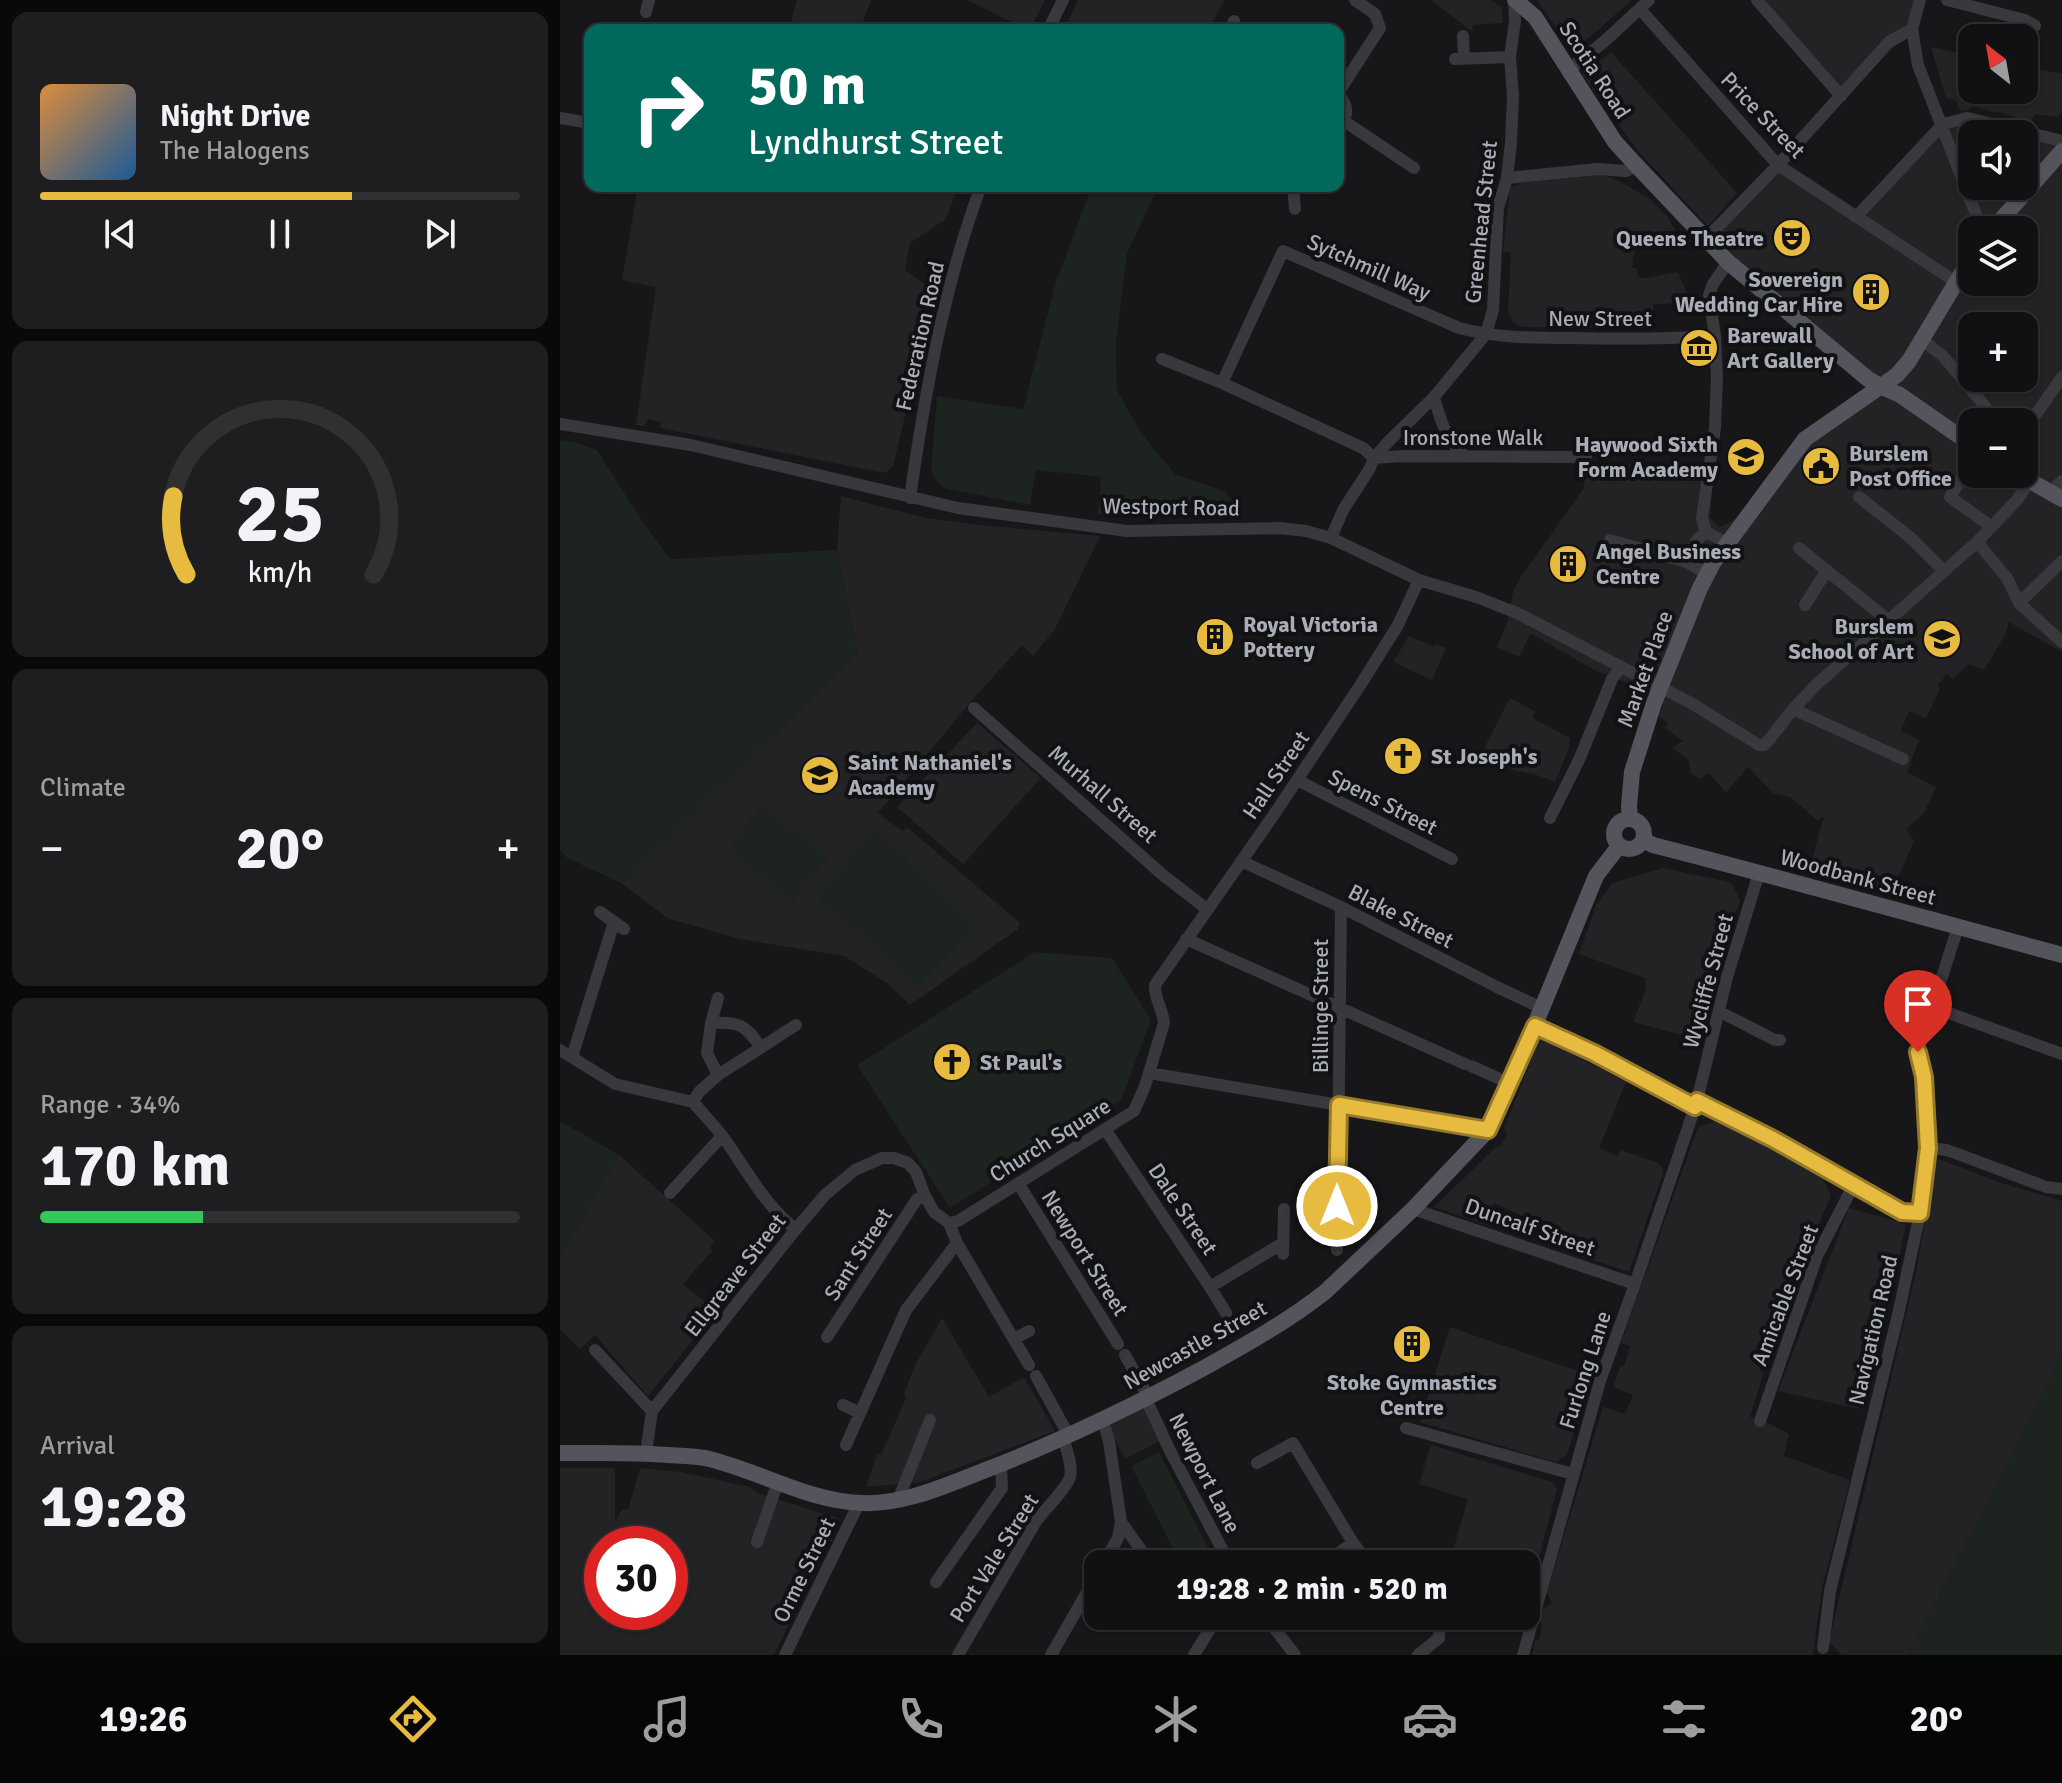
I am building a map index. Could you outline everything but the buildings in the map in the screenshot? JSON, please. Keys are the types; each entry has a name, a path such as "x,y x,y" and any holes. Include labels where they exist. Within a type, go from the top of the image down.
{"main road":[{"name":"Scotia Road","path":"1515,0 1535,17 1615,142 1728,262 1852,367 1900,395 1958,435"},
{"path":"2002,216 2062,151"},
{"name":"Market Place","path":"1630,819 1632,772 1661,687 1707,574 1800,445 1811,434 1897,375 1958,279"},
{"path":"2038,483 2058,491"},
{"path":"1630,819 1642,827 1643,840 1634,849 1626,850 1614,838 1614,829 1621,821 1630,819"},
{"name":"Woodbank Street","path":"1643,840 2062,955"},
{"name":"Newcastle Street","path":"560,1453 646,1453 702,1458 824,1497 882,1503 930,1492 1103,1421 1257,1338 1310,1304 1413,1209 1488,1130 1535,1026 1596,876 1619,846"}],"street":[{"path":"1051,24 1063,0"},
{"path":"1344,85 1380,28 1375,14 1355,0"},
{"name":"Greenhead Street","path":"1331,538 1343,510 1374,458 1434,397 1486,334 1493,310 1498,208 1507,178 1513,96 1510,57 1515,0"},
{"path":"1757,0 1841,96"},
{"path":"1920,0 1912,29 1918,65 1977,216"},
{"path":"1947,0 2032,24"},
{"path":"1569,70 1644,4"},
{"name":"Price Street","path":"1644,4 1778,165 1956,282"},
{"path":"1706,239 1889,42 1912,29"},
{"path":"1463,36 1457,58 1510,57"},
{"path":"560,118 584,122"},
{"path":"1856,217 1943,124 1967,118 2062,141"},
{"path":"1344,126 1414,168"},
{"path":"1507,178 1597,169 1626,171 1637,166"},
{"name":"Federation Road","path":"910,498 921,416 935,347 967,225 979,192"},
{"path":"1294,192 1295,209"},
{"name":"Sytchmill Way","path":"1222,383 1283,251 1459,328 1486,334"},
{"path":"1727,543 1706,532 1702,518 1715,428 1717,377 1709,295 1728,262"},
{"name":"New Street","path":"1486,334 1510,338 1610,339 1715,336"},
{"path":"1922,340 1943,356 1986,408"},
{"path":"1162,359 1363,448 1374,458"},
{"path":"2038,411 2062,377"},
{"path":"1434,397 1448,438 1464,455"},
{"name":"Westport Road","path":"560,424 691,445 958,508 1127,531 1279,528 1306,531 1331,538 1419,580 1517,613 1691,703 1755,743 1764,745 1793,709"},
{"name":"Ironstone Walk","path":"1374,458 1571,451 1586,457"},
{"path":"1958,484 1950,497 1992,527"},
{"path":"1901,743 1899,757 1793,709 1977,542 2017,500 2021,488"},
{"path":"1859,497 1911,538 1944,571"},
{"path":"1687,562 1697,540 1706,532"},
{"path":"1610,540 1687,562 1707,574"},
{"path":"1977,542 2007,578 2019,603 2062,642"},
{"path":"1799,548 1889,621"},
{"path":"2019,603 2062,561"},
{"path":"1805,605 1827,570"},
{"name":"Hall Street","path":"1155,985 1297,780 1398,625 1419,580"},
{"path":"1550,818 1574,771 1612,679 1621,667"},
{"name":"Murhall Street","path":"974,708 1164,876 1207,909"},
{"name":"Spens Street","path":"1297,780 1452,859"},
{"name":"Blake Street","path":"1241,861 1341,907 1542,1008"},
{"name":"Wycliffe Street","path":"1696,1104 1727,977 1759,873"},
{"name":"Billinge Street","path":"1337,1250 1341,907"},
{"path":"600,912 619,925 566,1054 615,1084 693,1102 722,1136 775,1210 796,1229"},
{"name":"Navigation Road","path":"1823,1648 1830,1591 1920,1213 1928,1148 1924,1077 1918,1052 1958,927"},
{"path":"1186,939 1509,1083"},
{"name":"Church Square","path":"949,1223 958,1221 1134,1111 1164,1023 1155,985"},
{"path":"718,998 707,1053 718,1075"},
{"path":"1932,1007 2062,1054"},
{"path":"1720,1012 1780,1040"},
{"path":"711,1023 736,1023 749,1031 761,1048"},
{"path":"693,1102 718,1075 796,1025"},
{"path":"1535,1026 1773,1139 1902,1212 1920,1213"},
{"path":"1149,1073 1488,1130"},
{"name":"Furlong Lane","path":"1523,1655 1600,1381 1696,1104"},
{"name":"Dale Street","path":"1105,1129 1226,1313"},
{"path":"672,1185 722,1136"},
{"path":"1928,1148 1947,1150 2046,1187 2062,1189"},
{"name":"Ellgreave Street","path":"652,1411 796,1229 825,1195 855,1170 882,1158 908,1163 916,1172 925,1196"},
{"name":"Newport Street","path":"1018,1183 1122,1350 1147,1398"},
{"name":"Amicable Street","path":"1760,1421 1817,1256 1853,1186"},
{"path":"925,1196 934,1212 949,1223 957,1243 1033,1370 1066,1437"},
{"name":"Sant Street","path":"827,1337 917,1199 925,1196"},
{"path":"1210,1287 1283,1248 1284,1209"},
{"name":"Duncalf Street","path":"1413,1209 1635,1284"},
{"path":"846,1445 906,1310 957,1243"},
{"path":"1014,1339 1029,1331"},
{"path":"595,1350 652,1411 646,1453"},
{"name":"Newport Lane","path":"1147,1398 1169,1449 1223,1550"},
{"path":"843,1405 860,1413"},
{"path":"898,1500 930,1420"},
{"path":"1103,1421 1121,1522 1118,1538 1111,1550"},
{"path":"1413,1435 1573,1474"},
{"name":"Port Vale Street","path":"958,1655 1043,1510 1070,1478 1066,1437"},
{"path":"1257,1463 1293,1443 1358,1550"},
{"path":"936,1582 1002,1488 1001,1465"},
{"path":"757,1542 778,1482"},
{"name":"Orme Street","path":"785,1655 859,1503"},
{"path":"1121,1522 1141,1550"},
{"path":"1343,1550 1353,1543"},
{"path":"1051,1655 1084,1597"},
{"path":"1194,1655 1209,1630"},
{"path":"1274,1630 1287,1652"},
{"path":"1418,1655 1439,1638 1439,1630"}],"shaded area":[{"path":"797,0 871,0 862,24 791,24"},
{"path":"967,0 1045,0 1033,24 1016,24"},
{"path":"1078,0 1224,0 1212,24 1067,24"},
{"path":"1431,0 1491,0 1502,8 1502,23 1472,25 1473,32"},
{"path":"1537,0 1632,0 1575,50 1568,45"},
{"path":"1756,0 1920,0 1912,29 1889,42 1841,96"},
{"path":"1931,47 1958,53 1958,104 2038,104 2038,69 2062,74 2062,113 2057,117 2035,114 2032,120 2023,120 1972,107 1968,111 1959,110 1956,100 1946,98"},
{"path":"1611,52 1737,193 1708,226 1638,151 1582,74"},
{"path":"1958,121 1958,200 2038,200 2038,138 2062,144 2062,652 2009,622 2006,633 1984,670 1968,664 1953,679 1947,674 1938,685 1940,689 1926,718 1909,711 1901,731 1919,740 1907,772 1936,787 1924,813 1906,829 1914,841 1891,893 1809,870 1824,816 1818,821 1790,797 1773,793 1748,767 1726,793 1709,773 1700,779 1691,773 1688,759 1672,748 1683,741 1666,728 1668,723 1659,716 1663,705 1647,690 1596,671 1530,633 1520,657 1497,647 1520,578 1584,488 1584,466 1714,465 1710,518 1720,527 1739,517 1801,436 1877,380 1713,240 1779,168 1855,214 1935,131"},
{"path":"1599,174 1649,198 1668,217 1682,243 1649,247 1648,240 1635,243 1632,268 1636,268 1639,278 1678,272 1691,303 1653,304 1653,313 1645,314 1644,328 1522,327 1516,324 1508,311 1511,252 1503,252 1510,188 1522,183"},
{"path":"637,192 956,192 946,219 910,243 905,270 926,285 908,372 915,374 893,466 885,473 660,428 661,422 648,419 644,426 636,425 656,287 622,280"},
{"path":"1090,192 1156,192 1127,253 1116,343 1117,390 1141,433 1175,474 1226,492 1240,515 1098,514 1101,477 1036,470 1030,505 944,488 935,479 931,470 937,396 1023,409 1056,282"},
{"path":"560,440 597,450 670,559 837,550 857,653 621,883 567,858 560,849"},
{"name":"Saint Nathaniel's Academy","path":"841,496 926,518 1100,536 1055,629 1033,656 1022,645 878,813 903,831 907,827 1020,923 1018,929 910,1005 887,983 844,956 739,939 667,918 621,883 857,653 837,550"},
{"path":"1409,636 1434,647 1435,644 1446,648 1432,680 1393,662"},
{"path":"1510,698 1535,711 1532,718 1570,738 1555,782 1515,771 1481,754"},
{"path":"977,723 1041,778 963,864 897,807"},
{"path":"762,805 828,857 792,902 727,849"},
{"path":"875,831 976,924 917,988 816,895"},
{"path":"1663,868 1729,882 1740,900 1718,966 1699,1044 1689,1037 1633,1022 1646,989 1645,978 1579,954 1596,905 1612,883"},
{"path":"1035,952 1112,958 1151,1020 1121,1100 950,1208 857,1065"},
{"path":"1543,1039 1626,1082 1599,1148 1618,1156 1621,1150 1658,1163 1664,1170 1629,1272 1565,1251 1569,1237 1494,1203 1487,1225 1434,1207 1504,1140 1507,1134 1504,1128 1538,1043"},
{"path":"1720,1120 1823,1179 1831,1195 1772,1350 1762,1355 1759,1367 1763,1375 1750,1417 1789,1434 1784,1456 1850,1480 1822,1588 1813,1655 1532,1655 1541,1632 1541,1609 1552,1604 1547,1592 1603,1407 1625,1414 1633,1395 1613,1387 1630,1346 1621,1343 1698,1127"},
{"path":"560,1121 619,1155 560,1256"},
{"path":"619,1155 715,1241 710,1248 712,1251 683,1284 716,1311 648,1396 595,1335 580,1349 560,1329 560,1256"},
{"path":"1936,1158 2001,1183 2062,1201 2062,1356 1909,1655 1842,1655 1829,1642 1917,1267"},
{"path":"1849,1208 1906,1224 1870,1397 1861,1399 1859,1409 1778,1391"},
{"path":"942,1318 989,1397 1024,1377 1055,1431 920,1482 866,1487 877,1455 881,1455 906,1398 904,1394 914,1367"},
{"path":"1450,1327 1592,1376 1567,1455 1556,1462 1420,1422"},
{"path":"2062,1356 2062,1655 1909,1655"},
{"path":"1144,1405 1162,1440 1125,1459 1107,1424"},
{"path":"1431,1445 1552,1482 1557,1489 1540,1554 1540,1550 1453,1550 1468,1499 1419,1484"},
{"path":"1159,1452 1209,1550 1174,1550 1131,1466"},
{"path":"560,1468 615,1468 615,1522 622,1509 628,1510 640,1468 681,1472 750,1487 757,1493 838,1518 831,1542 774,1655 560,1655"}],"place":[{"name":"Queens Theatre","path":"1792,238"},
{"name":"Sovereign Wedding Car Hire","path":"1871,292"},
{"name":"Barewall Art Gallery","path":"1699,348"},
{"name":"Haywood Sixth Form Academy","path":"1746,457"},
{"name":"Burslem Post Office","path":"1821,466"},
{"name":"Angel Business Centre","path":"1568,564"},
{"name":"Royal Victoria Pottery","path":"1215,637"},
{"name":"Burslem School of Art","path":"1942,639"},
{"name":"St Joseph's","path":"1403,756"},
{"name":"Saint Nathaniel's Academy","path":"820,775"},
{"name":"St Paul's","path":"952,1062"},
{"name":"Stoke Gymnastics Centre","path":"1412,1344"}],"route":[{"path":"1337,1206 1339,1105 1488,1130 1535,1026 1594,1053 1695,1107 1697,1101 1773,1139 1902,1212 1920,1213 1928,1148 1924,1077 1918,1052"}]}
